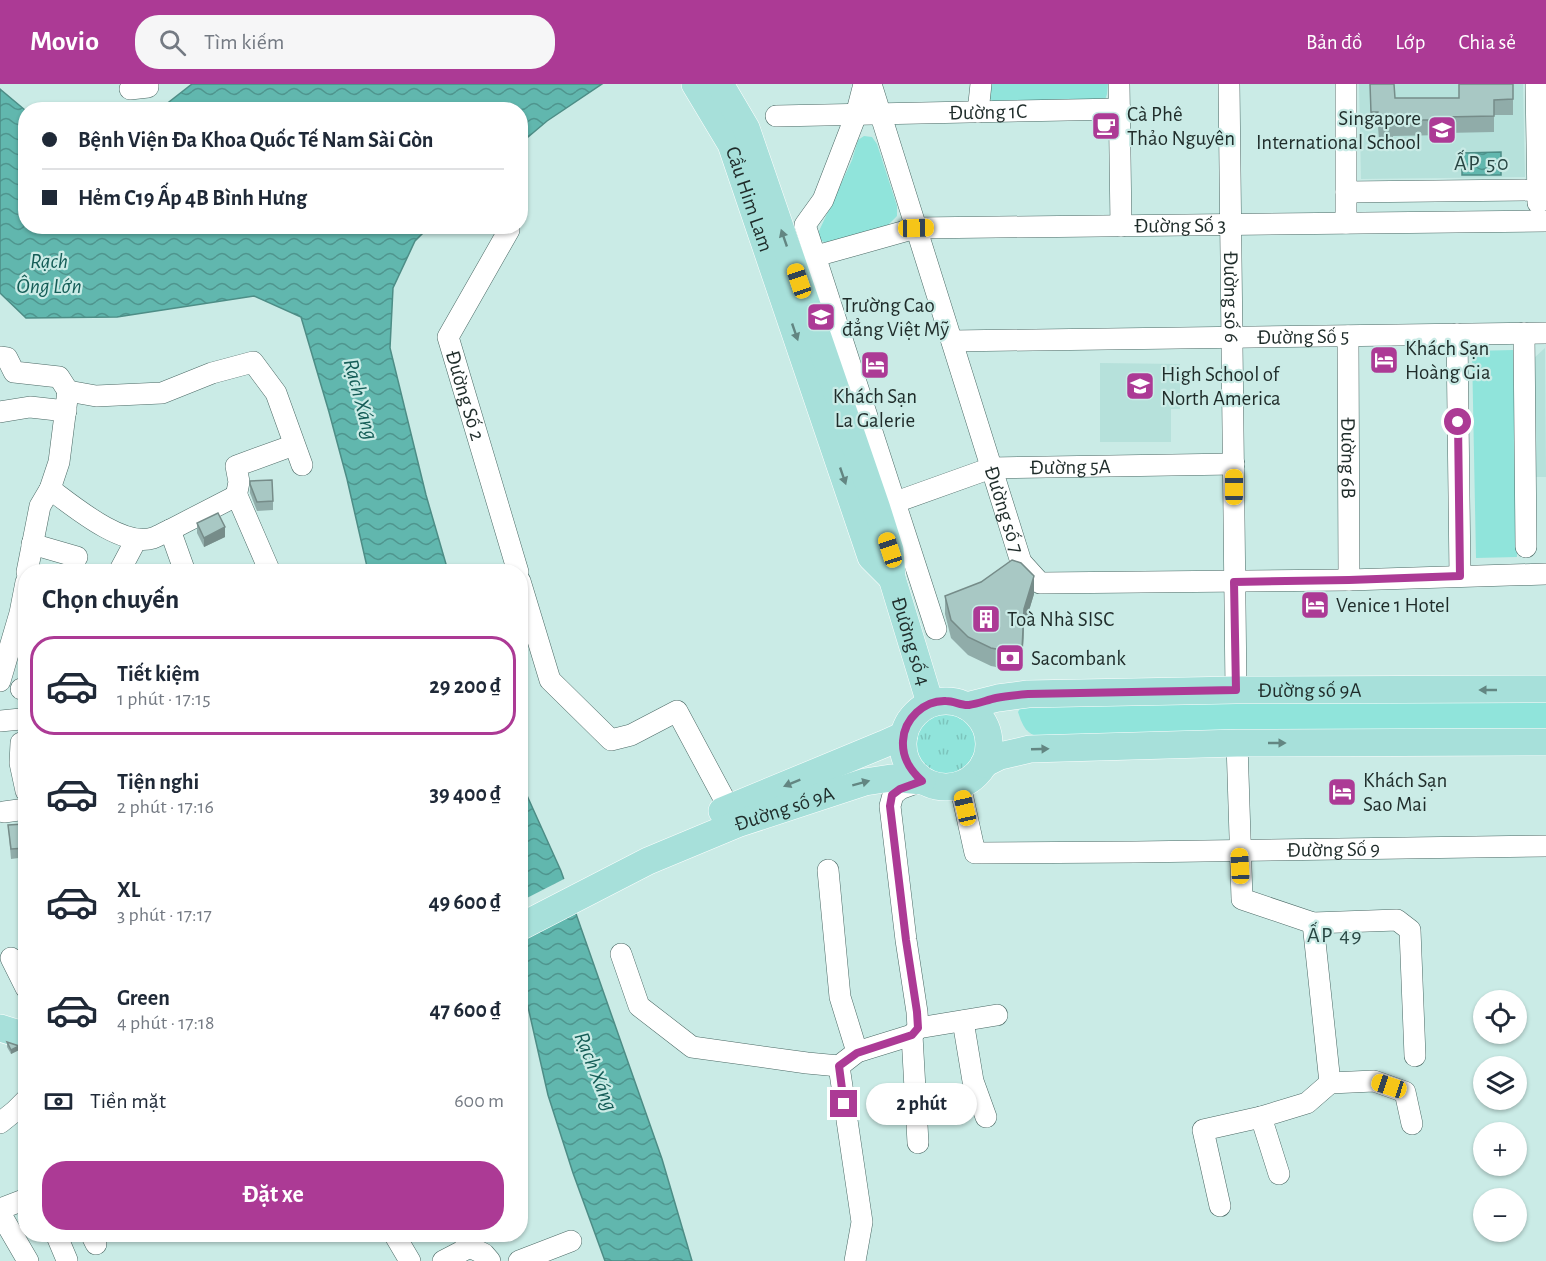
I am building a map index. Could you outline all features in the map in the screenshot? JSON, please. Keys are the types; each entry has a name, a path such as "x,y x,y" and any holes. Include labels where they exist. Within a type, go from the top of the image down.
{"main road":[{"name":"Cầu Him Lam","path":"695,84 731,144 834,417"},
{"name":"Cầu Him Lam","path":"720,84 746,128 834,417"},
{"name":"Đường số 4","path":"834,417 886,506 892,578 930,704"},
{"name":"Đường số 4","path":"834,417 872,557 892,578"},
{"name":"Đường số 9A","path":"966,706 1028,694 1236,690 1546,690"},
{"path":"945,701 966,706 977,714 984,725 988,738 988,751 984,764 970,780 960,785 947,788 922,781 906,761 903,735 908,722 918,711 930,704 945,701"},
{"name":"Đường số 9A","path":"645,854 729,808 903,735"},
{"path":"984,764 1000,756 1030,749 1237,743 1546,742"},
{"name":"Đường số 9A","path":"645,854 865,782 891,778 922,781"},
{"path":"528,907 645,854"},
{"path":"528,922 645,854"},
{"path":"0,1009 18,1014"},
{"path":"0,1028 18,1034"}],"street":[{"path":"834,417 863,405 805,225 823,200 856,115 864,84"},
{"name":"Đường số 7","path":"871,84 1021,562 1040,583 1349,580 1546,573"},
{"path":"978,112 981,84"},
{"path":"1119,84 1121,226"},
{"name":"Đường số 6","path":"1229,84 1236,690"},
{"path":"1346,84 1346,223"},
{"path":"1536,84 1538,189 1542,221"},
{"name":"Đường 1C","path":"776,116 1120,109"},
{"path":"1346,192 1538,189"},
{"path":"1446,191 1446,222"},
{"name":"Đường Số 3","path":"816,256 916,228 1542,221"},
{"name":"Đường Số 2","path":"507,234 448,337 516,564"},
{"path":"816,256 886,506 936,629"},
{"path":"1524,333 1526,547"},
{"name":"Đường Số 5","path":"952,341 1546,333"},
{"path":"1457,334 1460,576"},
{"name":"Đường 6B","path":"1348,336 1349,580"},
{"path":"0,357 7,358 14,372 58,377 67,401 59,462 50,489 40,506 28,564"},
{"path":"0,412 96,396 162,393 212,373 253,362 276,393 302,465"},
{"path":"267,564 236,497 239,482 236,465 294,445"},
{"name":"Đường 5A","path":"886,506 991,468 1234,464"},
{"path":"50,489 102,527 136,540 152,539 236,497"},
{"path":"170,530 182,564"},
{"path":"123,564 136,540"},
{"path":"32,544 77,557"},
{"path":"528,608 550,680 611,740 631,735 677,711 729,808"},
{"path":"0,681 5,646 18,617"},
{"path":"0,721 18,719"},
{"path":"1237,743 1242,898 1313,922 1397,920 1410,930 1415,1056"},
{"path":"918,1143 915,1032 917,1012 890,806 892,795 900,789 922,781"},
{"name":"Đường Số 9","path":"960,785 975,853 1546,846"},
{"path":"4,812 18,810"},
{"path":"828,870 840,997 857,1053"},
{"path":"1313,922 1330,1083"},
{"path":"621,954 639,1006 692,1047 839,1066 857,1053 915,1032 997,1015"},
{"path":"963,1021 973,1081 986,1117"},
{"path":"839,1066 862,1222 855,1261"},
{"path":"1221,1206 1203,1130 1307,1103 1330,1083 1374,1081 1405,1092 1412,1124"},
{"path":"0,1123 18,1109"},
{"path":"1260,1117 1279,1174"},
{"path":"18,1203 0,1211 28,1261"},
{"path":"519,1261 571,1241"},
{"path":"59,1242 67,1260"},
{"path":"399,1242 410,1261"},
{"path":"442,1261 465,1242"},
{"path":"467,1242 490,1261"}],"shaded area":[{"name":"Singapore International School","path":"1359,84 1523,84 1525,177 1361,179"},
{"path":"1545,348 1546,477 1534,477 1533,359"},
{"name":"High School of North America","path":"1100,363 1180,364 1180,409 1171,409 1171,442 1100,442"}],"green space":[{"path":"989,84 1108,84 1105,100 995,103 989,98"},
{"path":"864,136 872,137 877,144 897,206 897,216 883,230 829,244 818,237 819,231 852,160 858,140"},
{"path":"1513,350 1517,557 1476,558 1472,351"},
{"path":"1546,697 1546,734 1042,738 1026,729 1018,712 1022,705"},
{"path":"938,712 950,712 967,721 974,732 976,744 974,756 967,767 950,776 938,776 926,771 917,762 912,750 912,738 917,726 926,717"}],"water":[{"path":"192,84 602,84 547,121 528,137 528,102 169,102"},
{"path":"0,89 18,104 18,234 422,234 415,241 393,288 390,348 426,495 446,564 366,564 347,479 301,317 254,296 117,317 26,318 0,293"},
{"path":"1501,152 1501,175 1462,175 1462,153"},
{"name":"Rạch Xáng","path":"528,798 561,871 662,1159 692,1261 605,1261 548,1095 528,1007"}],"pier":[{"path":"566,878 575,905 528,929 528,897"}],"building":[{"path":"1370,84 1394,84 1395,98 1459,98 1459,84 1513,84 1513,99 1494,100 1494,116 1445,117 1445,120 1393,120 1393,124 1379,124 1378,112 1371,112"},
{"path":"272,480 273,501 257,502 250,481"},
{"path":"218,513 225,527 204,538 197,523"},
{"name":"Toà Nhà SISC","path":"1012,560 1021,563 1034,576 1024,609 1022,650 1007,651 991,648 968,637 951,620 945,596 981,582"},
{"path":"18,824 18,849 11,849 8,825"},
{"path":"7,1042 18,1046 11,1050"}],"place":[{"name":"Cà Phê Thảo Nguyên","path":"1106,126"},
{"name":"Singapore International School","path":"1442,130"},
{"name":"Trường Cao đẳng Việt Mỹ","path":"821,317"},
{"name":"Khách Sạn Hoàng Gia","path":"1384,360"},
{"name":"Khách Sạn La Galerie","path":"875,365"},
{"name":"High School of North America","path":"1140,386"},
{"name":"Venice 1 Hotel","path":"1315,605"},
{"name":"Toà Nhà SISC","path":"986,619"},
{"name":"Sacombank","path":"1010,658"},
{"name":"Khách Sạn Sao Mai","path":"1342,792"}],"district":[{"name":"ẤP 50","path":"1482,162"},
{"name":"ẤP 49","path":"1335,934"}],"route":[{"path":"844,1104 839,1066 857,1053 912,1035 918,1028 890,806 892,795 900,789 922,781 906,761 903,735 908,722 918,711 930,704 945,701 966,706 1028,694 1236,690 1234,582 1460,576 1458,422"}],"water label":[{"name":"Rạch Ông Lớn","path":"49,272"}]}
